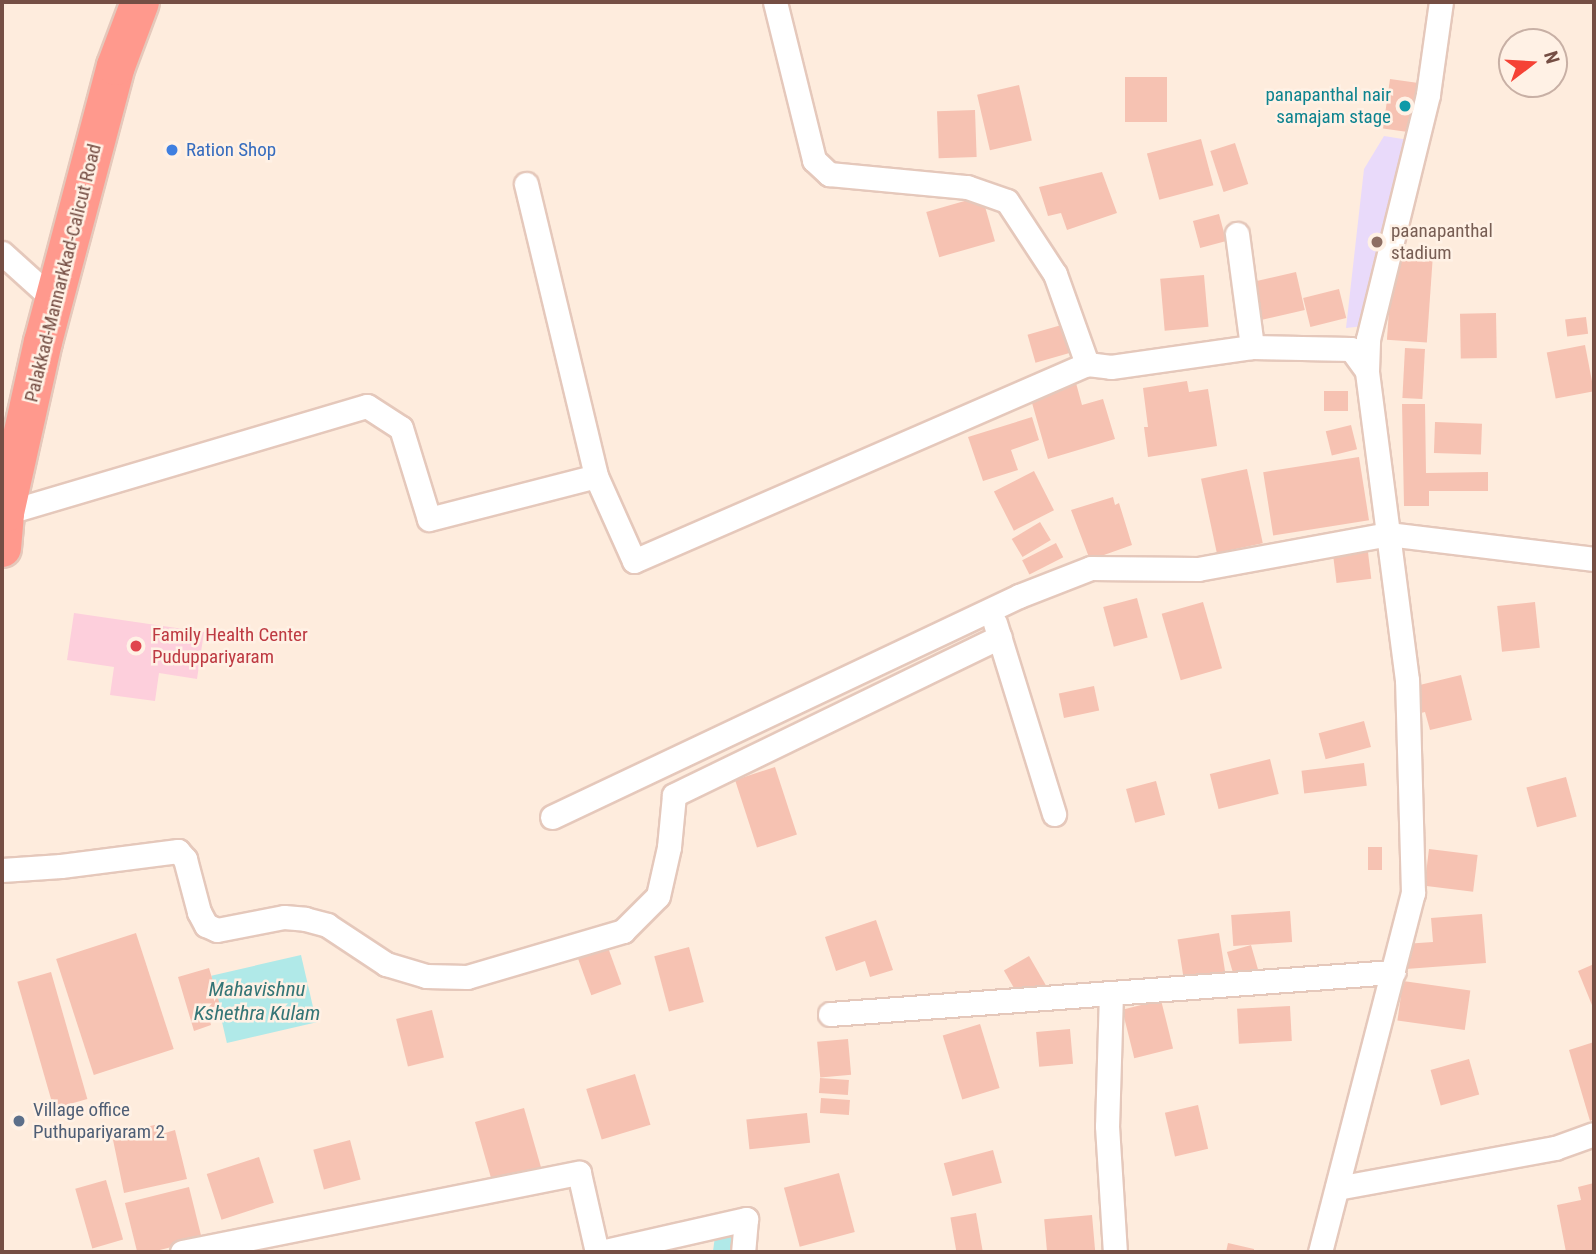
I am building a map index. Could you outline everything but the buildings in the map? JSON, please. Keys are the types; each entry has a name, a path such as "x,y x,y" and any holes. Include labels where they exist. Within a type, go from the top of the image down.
{"highway":[{"name":"Palakkad-Mannarkkad-Calicut Road","path":"3,531 54,300 116,66 140,2"}],"street":[{"path":"775,2 814,160 829,174 967,187 1007,201 1055,274 1087,363"},
{"path":"1320,1252 1413,893 1407,680 1367,371 1368,340 1428,94 1441,2"},
{"path":"526,184 596,476 634,561 1087,363 1111,367 1252,346 1351,349 1367,371"},
{"path":"1237,234 1252,346"},
{"path":"2,253 54,300"},
{"path":"3,531 367,406 401,429 429,519 596,476"},
{"path":"552,817 1064,576 1091,568 1198,569 1388,534 1594,559"},
{"path":"991,610 1054,814"},
{"path":"2,870 61,866 178,850 185,859 198,912 205,925 217,930 284,917 305,919 327,925 386,964 426,976 467,977 623,931 657,896 669,848 674,795 1000,637"},
{"path":"830,1014 1392,972"},
{"path":"1111,993 1107,1126 1115,1252"},
{"path":"1337,1188 1555,1148 1594,1134"},
{"path":"181,1252 579,1173 599,1252 746,1219 743,1252"}],"shaded area":[{"name":"paanapanthal stadium","path":"1384,136 1415,141 1408,232 1389,252 1383,324 1346,328 1364,169"},
{"name":"Family Health Center Puduppariyaram","path":"74,613 204,632 197,679 159,673 155,701 110,695 114,667 67,660"}],"water":[{"name":"Mahavishnu Kshethra Kulam","path":"301,955 317,1022 227,1043 211,976"}],"waterway":[{"path":"728,1252 731,1231"}],"place":[{"name":"panapanthal nair samajam stage","path":"1405,106"},
{"name":"Ration Shop","path":"172,150"},
{"name":"paanapanthal stadium","path":"1377,242"},
{"name":"Family Health Center Puduppariyaram","path":"136,646"},
{"name":"Village office Puthupariyaram 2","path":"19,1121"}]}
